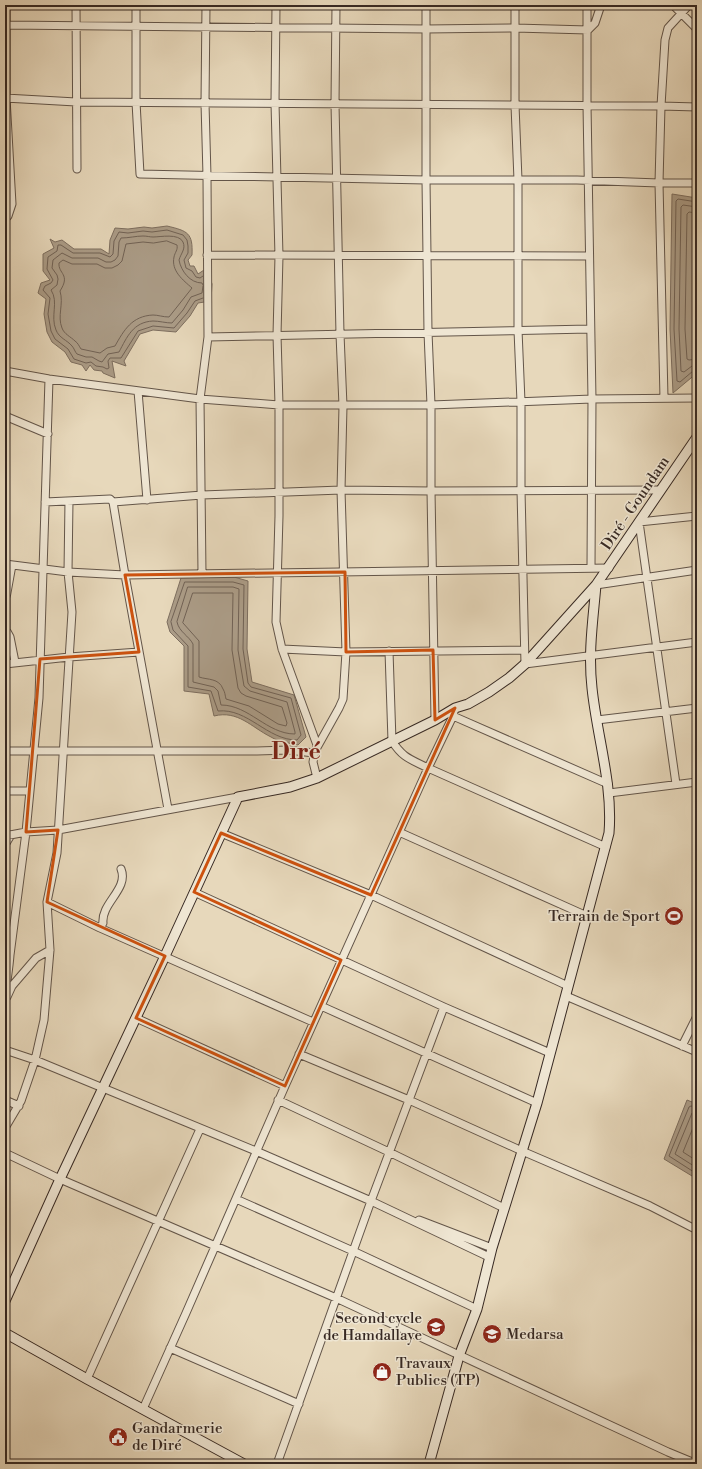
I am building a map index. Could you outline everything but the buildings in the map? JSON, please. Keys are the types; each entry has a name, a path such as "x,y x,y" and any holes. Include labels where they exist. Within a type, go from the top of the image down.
{"main road":[{"name":"Diré - Goundam","path":"238,797 290,787 317,778 454,712 489,692 509,678 524,664 596,585 697,437"},
{"path":"429,1464 459,1356 477,1309 490,1253 537,1103 606,847 610,821 608,788 592,688 590,655 596,585"},
{"path":"5,1301 102,1089 166,956 238,797"},
{"path":"5,1333 244,1464"}],"street":[{"path":"5,219 8,216 12,204 5,98 6,5"},
{"path":"76,5 77,169"},
{"path":"136,5 136,102 140,174 426,180 588,180 697,183"},
{"path":"202,573 200,400 208,337 205,103 206,5"},
{"path":"276,5 279,256 277,335 279,491 276,622 282,649 317,745"},
{"path":"317,778 313,762 314,753 343,699 346,652 345,572 341,490 343,406 335,104 336,5"},
{"path":"426,5 426,180 428,332 431,405 435,720"},
{"path":"515,5 515,105 518,180 518,330 521,402 524,664 697,642"},
{"path":"587,5 588,30 586,105 592,399 590,490 591,568"},
{"path":"6,25 336,29 515,28 588,30 595,23 601,5"},
{"path":"673,5 697,29"},
{"path":"664,398 660,183 661,106 666,32 689,5"},
{"path":"5,98 76,102 697,107"},
{"path":"207,256 589,256"},
{"path":"208,337 590,329"},
{"path":"5,371 49,379 200,400 279,405 431,405 592,399 697,398"},
{"path":"5,1000 6,982 26,832 39,698 49,379"},
{"path":"138,391 147,500"},
{"path":"5,416 48,434"},
{"path":"45,502 110,499 113,502 279,491 661,490"},
{"path":"5,1128 19,1106 35,1060 44,1020 50,950 48,902 57,853 72,612 68,572 68,501"},
{"path":"113,502 168,809"},
{"path":"676,784 639,522 697,516"},
{"path":"15,662 10,637 6,628 6,598 9,565 44,570 125,575 609,568"},
{"path":"596,585 697,570"},
{"path":"282,649 346,652 524,650"},
{"path":"389,651 392,741 399,752 407,758 428,768 606,847"},
{"path":"5,664 40,659 139,652"},
{"path":"597,720 697,708"},
{"path":"143,1409 236,1199 284,1086 454,712 608,788 697,782"},
{"path":"5,751 288,750 314,753"},
{"path":"5,791 30,791"},
{"path":"5,845 8,836 26,832 58,830 238,797"},
{"path":"399,832 588,916"},
{"path":"221,833 371,895 568,986"},
{"path":"100,928 103,923 102,916 122,884 124,874 121,869"},
{"path":"194,892 444,1007 550,1053"},
{"path":"48,902 100,928 313,1022"},
{"path":"5,1000 12,986 23,972 36,958 50,950"},
{"path":"566,996 697,1052"},
{"path":"321,1006 537,1103"},
{"path":"277,1464 353,1251 444,1007"},
{"path":"682,1046 697,1016"},
{"path":"136,1018 284,1086"},
{"path":"5,1050 35,1060 102,1089 200,1128 490,1253"},
{"path":"299,1054 409,1100 650,1206 697,1230"},
{"path":"5,1100 19,1106"},
{"path":"278,1100 390,1152 504,1208"},
{"path":"87,1379 200,1128"},
{"path":"5,1153 60,1179 336,1298 696,1464"},
{"path":"236,1199 353,1251 477,1309"},
{"path":"406,1214 490,1253"},
{"path":"170,1348 299,1404"}],"highlighted area":[{"path":"345,572 346,652 433,650 435,720 455,708 371,895 221,833 194,892 341,960 285,1086 136,1018 165,956 47,902 58,830 26,832 40,659 139,652 125,575"}],"water":[{"path":"672,194 697,198 697,373 673,393 670,329"},
{"path":"167,226 180,230 188,234 190,237 192,255 188,260 190,266 194,266 198,274 207,268 212,284 211,301 198,303 190,316 176,332 153,330 140,334 124,361 126,366 112,361 115,378 103,373 102,371 94,370 90,365 86,371 82,365 71,362 65,352 52,342 47,332 44,314 46,299 38,293 41,283 50,280 43,271 43,254 54,248 50,239 55,242 62,240 74,249 101,249 109,254 110,240 115,228 128,229"},
{"path":"234,577 248,581 247,649 252,682 294,695 306,737 298,745 274,739 237,717 230,715 214,716 209,694 184,691 184,646 170,632 167,622 181,578"},
{"path":"687,1100 697,1104 697,1179 664,1159"}],"place":[{"name":"Terrain de Sport","path":"674,916"},
{"name":"Second cycle de Hamdallaye","path":"436,1327"},
{"name":"Medarsa","path":"492,1334"},
{"name":"Travaux Publics (TP)","path":"382,1372"},
{"name":"Gandarmerie de Diré","path":"118,1437"}],"district":[{"name":"Diré","path":"296,751"}]}
